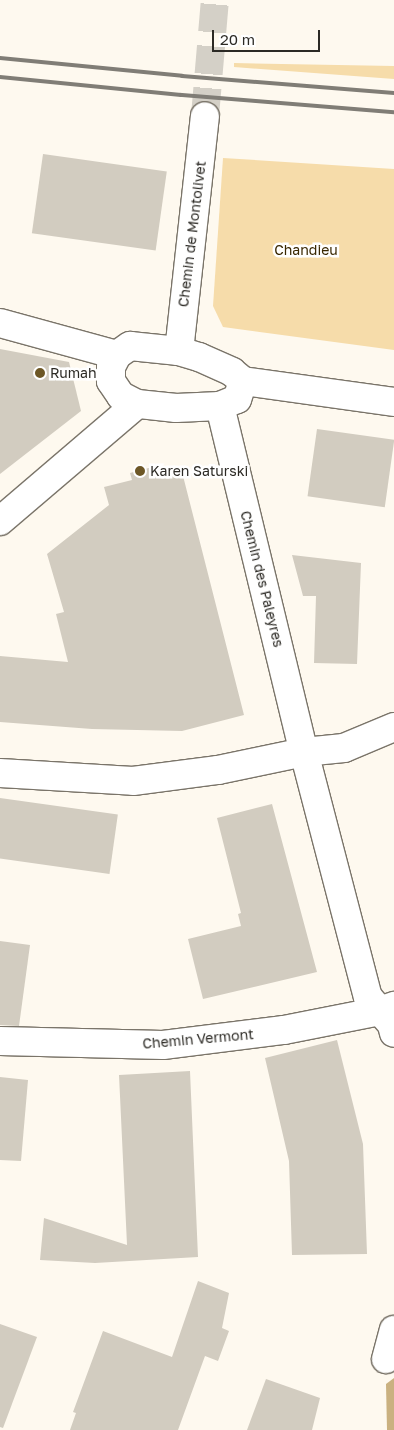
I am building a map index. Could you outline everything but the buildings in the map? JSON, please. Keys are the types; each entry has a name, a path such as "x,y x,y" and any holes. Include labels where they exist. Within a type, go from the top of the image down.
{"street":[{"name":"Chemin de Montolivet","path":"178,351 205,116"},
{"path":"0,324 117,355"},
{"path":"243,381 237,398 220,406 176,408 137,404 120,396 111,381 111,367 117,355 130,346 178,351 199,357 232,372 243,381 394,402"},
{"path":"0,521 137,404"},
{"name":"Chemin des Paleyres","path":"220,406 304,752 368,997 389,1017"},
{"path":"0,773 133,781 218,770 304,752 344,748 394,727"},
{"name":"Chemin Vermont","path":"0,1041 163,1044 389,1017"},
{"path":"386,1359 394,1330"}],"green space":[{"path":"234,63 394,66 394,79 234,67"},
{"name":"Chandieu","path":"223,158 394,169 394,350 223,327 213,306"}],"shaded area":[{"path":"394,1378 394,1430 387,1430 386,1384"}],"tunnel":[{"path":"205,116 215,0"}],"railway":[{"path":"0,58 182,76 394,93"},
{"path":"0,77 181,95 394,112"}],"place":[{"name":"Rumah","path":"40,373"},
{"name":"Karen Saturski","path":"140,471"}]}
